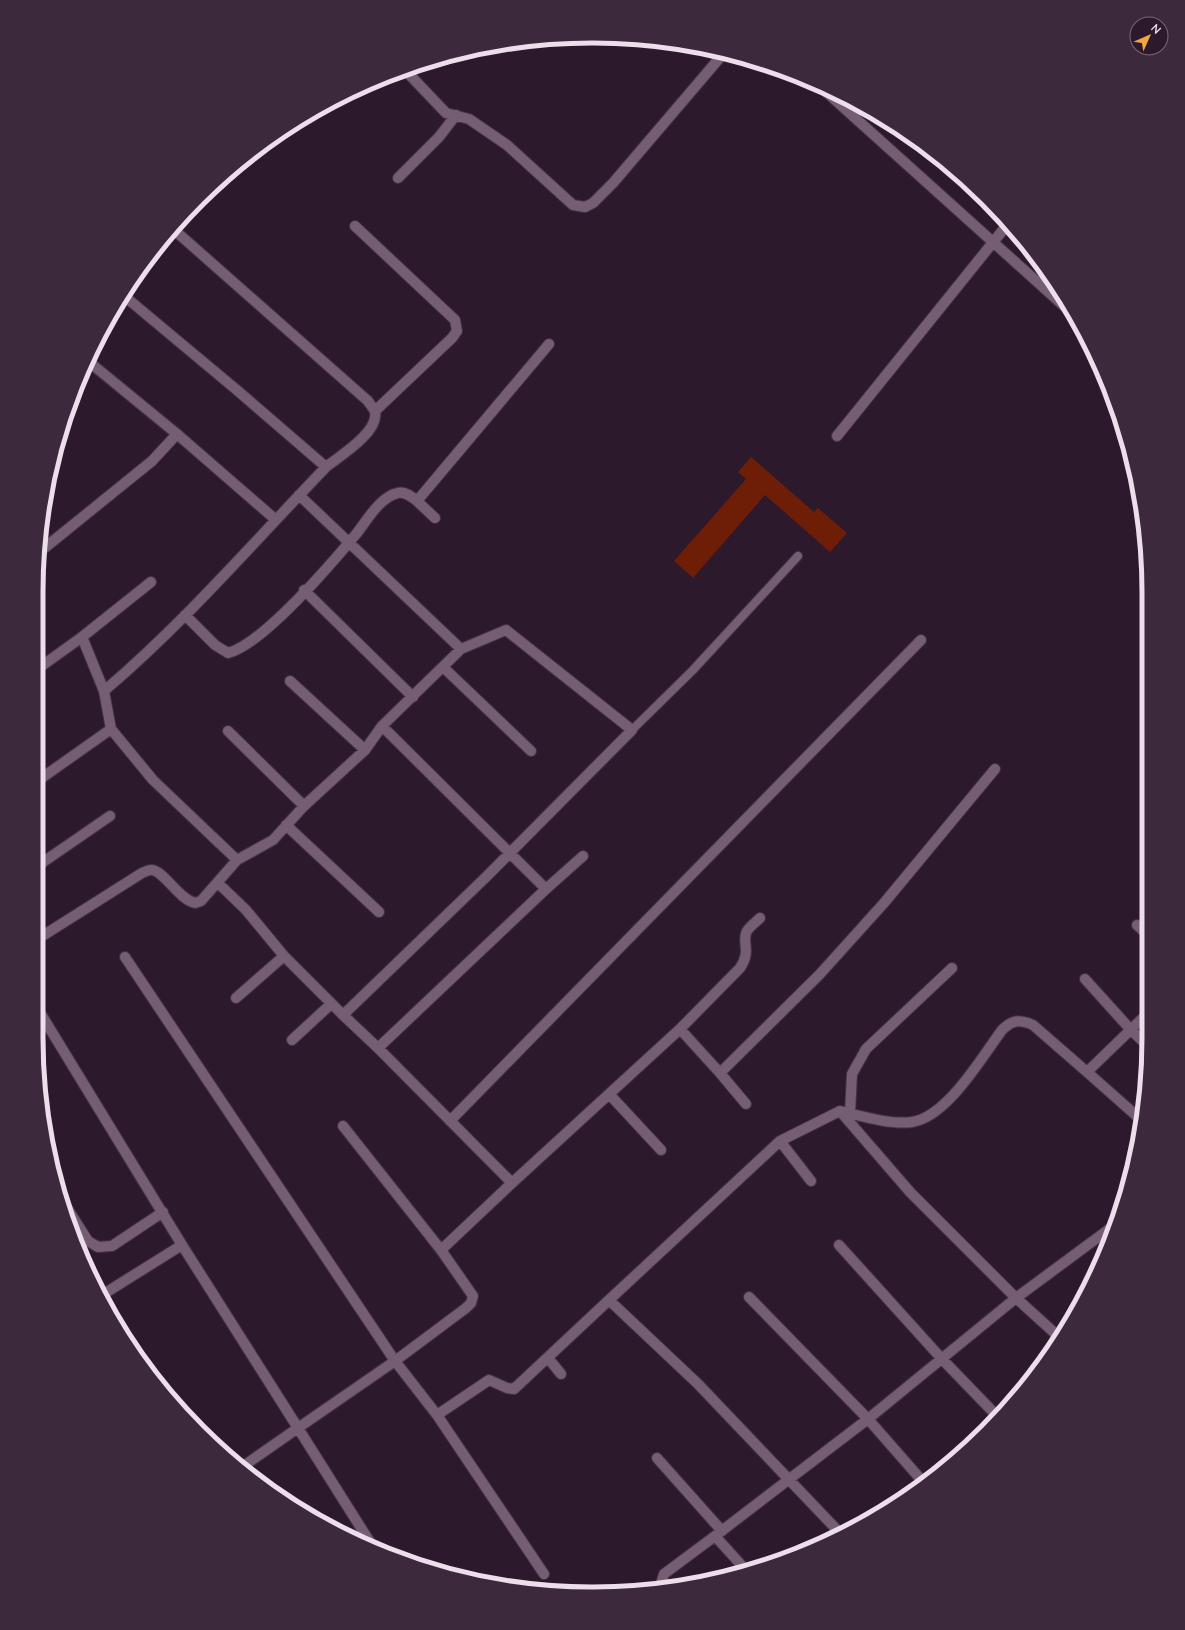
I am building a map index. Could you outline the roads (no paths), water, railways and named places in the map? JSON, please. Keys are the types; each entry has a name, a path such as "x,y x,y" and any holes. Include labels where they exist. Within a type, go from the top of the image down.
{"street":[{"path":"409,75 446,113 470,118 507,145 573,205 586,207 593,203 613,183 719,58"},
{"path":"834,99 1057,299"},
{"path":"398,178 439,137 456,115"},
{"path":"354,226 455,320 457,330 452,338 375,411"},
{"path":"837,436 1005,228"},
{"path":"104,691 144,657 326,467 370,432 375,421 375,411 368,401 177,232"},
{"path":"128,299 326,467"},
{"path":"417,501 549,344"},
{"path":"93,365 177,434 276,520"},
{"path":"45,548 152,461 177,434"},
{"path":"185,615 215,645 228,653 239,650 275,622 348,543 385,499 398,492 407,494 435,518"},
{"path":"299,495 461,649"},
{"path":"43,665 82,637 151,582"},
{"path":"304,590 413,697"},
{"path":"43,936 142,873 151,870 158,872 182,897 195,903 201,901 237,860 273,840 304,806 365,750 382,726 461,649 506,630 632,730 509,854 342,1015"},
{"path":"82,637 104,691 111,729 153,780 237,860"},
{"path":"450,1121 921,640"},
{"path":"443,667 531,751"},
{"path":"290,681 365,750"},
{"path":"382,726 509,854 546,889"},
{"path":"43,777 111,729"},
{"path":"228,731 304,806"},
{"path":"720,1073 820,974 884,903 995,770"},
{"path":"43,862 110,816"},
{"path":"286,826 380,912"},
{"path":"378,1048 546,889 583,856"},
{"path":"218,883 246,910 284,956 331,1004 378,1048 512,1183"},
{"path":"441,1250 512,1183 680,1030 740,968 746,959 746,932 760,918"},
{"path":"1137,925 1142,930"},
{"path":"236,998 284,956"},
{"path":"125,957 395,1361 437,1415 544,1574"},
{"path":"952,968 866,1049 852,1074 845,1112 910,1192 1016,1298 1055,1333"},
{"path":"1085,979 1130,1030 1142,1041"},
{"path":"292,1040 331,1004"},
{"path":"43,1017 182,1245 368,1538"},
{"path":"1087,1072 1142,1019"},
{"path":"437,1415 489,1380 507,1388 514,1388 780,1142 845,1112 874,1120 912,1122 936,1112 954,1095 1002,1030 1010,1022 1022,1020 1033,1025 1136,1115"},
{"path":"680,1030 720,1073 746,1104"},
{"path":"610,1094 661,1150"},
{"path":"246,1464 395,1361 471,1303 473,1296 441,1250 343,1126"},
{"path":"780,1142 811,1181"},
{"path":"74,1219 88,1241 98,1247 112,1246 163,1212"},
{"path":"662,1582 664,1574 719,1534 868,1419 1016,1298 1106,1231"},
{"path":"106,1292 182,1245"},
{"path":"839,1245 941,1358 994,1413"},
{"path":"749,1297 868,1419 920,1478"},
{"path":"609,1300 698,1384 837,1530"},
{"path":"548,1358 561,1374"},
{"path":"657,1458 719,1534 742,1566"}],"lane":[{"path":"632,730 693,670 798,556"}]}
